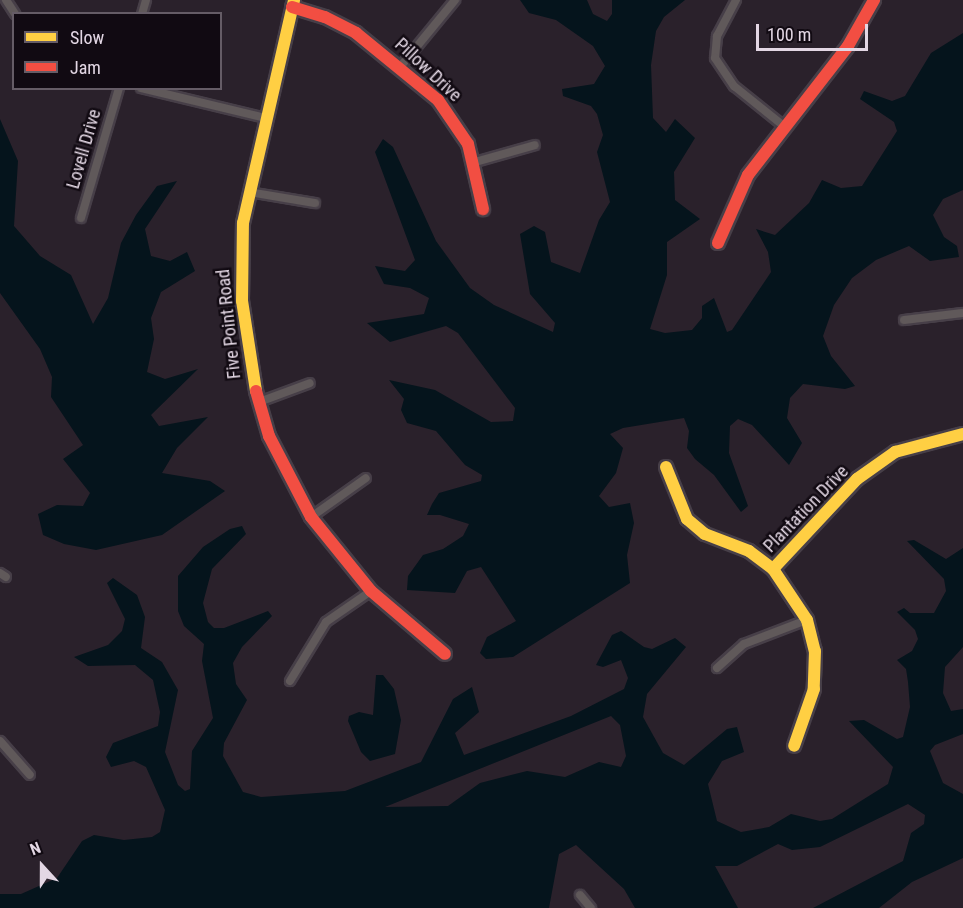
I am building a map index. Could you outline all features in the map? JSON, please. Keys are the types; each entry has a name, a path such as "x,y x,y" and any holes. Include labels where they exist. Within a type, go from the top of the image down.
{"street":[{"path":"400,67 455,0"},
{"path":"736,0 717,36 715,58 735,86 784,126"},
{"path":"718,243 737,193 784,126 848,46 874,0"},
{"name":"Pillow Drive","path":"293,4 337,22 400,67 450,113 474,162 483,209"},
{"name":"Five Point Road","path":"293,4 249,192 241,243 242,300 250,368 279,459 311,517 371,591 445,654"},
{"name":"Lovell Drive","path":"81,218 118,90"},
{"path":"149,90 266,118"},
{"path":"474,162 535,144"},
{"path":"249,192 315,203"},
{"path":"904,320 963,313"},
{"path":"259,402 310,383"},
{"name":"Plantation Drive","path":"773,569 857,479 895,452 963,434"},
{"path":"666,467 687,519 705,534 749,551 773,569 807,620 815,651 814,689 794,746"},
{"path":"311,517 366,478"},
{"path":"290,681 326,622 371,591"},
{"path":"717,668 744,644 807,620"},
{"path":"0,741 30,775"},
{"path":"580,895 591,908"}],"shaded area":[{"path":"520,0 587,0 593,14 607,21 612,14 612,0 685,0 664,17 656,31 651,65 653,118 666,132 675,119 695,138 674,172 675,200 700,219 667,242 667,275 650,329 665,333 692,330 702,318 702,306 714,298 727,332 732,330 771,272 768,252 756,229 775,235 809,203 822,180 841,188 862,186 897,131 894,122 860,99 864,91 892,101 905,96 931,53 963,33 963,190 943,199 933,215 944,237 957,246 959,257 930,261 909,246 876,260 852,278 834,305 823,336 831,356 855,386 845,389 803,384 790,398 787,418 802,443 789,465 752,425 738,419 730,426 729,453 748,506 741,512 714,475 695,459 687,448 689,431 684,418 623,428 610,434 623,448 616,473 599,496 609,507 630,503 634,523 627,555 630,583 513,657 486,659 480,653 487,637 516,621 481,567 467,571 455,593 407,590 408,576 423,555 443,549 463,536 469,524 440,515 427,515 439,493 481,481 482,475 465,465 436,431 407,423 401,410 404,399 389,380 435,390 491,422 513,421 515,408 458,333 446,326 390,342 367,323 424,314 429,298 410,288 384,284 375,266 405,271 415,260 375,152 383,139 393,147 436,241 470,288 494,305 553,332 555,323 530,294 520,234 534,226 545,232 551,262 580,273 599,220 610,202 597,152 603,135 597,114 591,106 563,96 562,89 594,84 605,66 593,46 556,20 529,13"},
{"path":"0,119 18,161 14,226 40,256 71,275 93,324 108,298 121,243 136,215 157,186 177,181 145,229 151,256 170,261 187,252 195,271 161,292 151,318 154,339 147,372 165,379 198,369 151,415 159,426 208,417 177,448 162,473 210,481 225,491 162,535 96,550 64,544 43,535 38,514 57,505 83,506 90,493 63,459 83,445 51,397 52,377 40,349 0,293"},
{"path":"242,526 246,534 212,569 203,603 208,622 214,628 224,628 268,611 272,616 242,647 233,663 236,684 247,700 224,743 223,756 243,792 261,797 345,791 421,762 453,699 472,687 479,712 455,733 464,755 571,716 624,689 628,678 621,660 603,667 596,665 612,635 621,631 644,647 652,649 675,638 686,647 647,694 643,717 663,753 684,765 727,729 737,727 744,752 722,761 708,784 717,821 741,832 769,827 791,814 820,821 832,819 888,784 893,767 849,721 864,720 897,739 903,737 910,707 906,669 897,660 912,651 918,639 915,630 897,612 904,608 910,613 934,613 946,591 944,579 907,541 914,540 946,559 963,548 963,647 945,667 943,693 951,711 963,709 963,734 935,745 930,751 943,783 963,794 963,858 912,882 879,908 813,908 903,861 911,833 924,824 925,815 908,804 820,847 792,850 778,844 737,866 715,866 738,908 635,908 624,889 576,845 559,854 549,908 0,908 0,894 21,894 57,878 82,841 94,835 124,840 152,837 160,832 165,810 146,767 134,761 111,767 106,757 113,743 158,726 160,712 153,680 135,665 88,666 74,657 108,645 122,631 125,619 107,583 113,578 137,595 145,617 141,648 162,662 178,690 165,752 178,785 185,791 190,789 192,751 213,718 202,661 204,644 184,626 178,611 178,576 203,547 230,529","holes":["611,716 620,725 626,756 621,767 599,762 565,777 527,771 480,783 448,806 385,807"]},
{"path":"376,675 383,675 394,689 401,720 395,754 370,761 361,752 348,721 349,716 359,712 373,715"}],"traffic: slow":[{"path":"256,391 242,301 243,223 294,0"},
{"path":"773,569 857,479 895,452 963,434"},
{"path":"666,467 687,519 705,534 749,551 773,569 807,620 815,651 814,689 794,746"}],"traffic: jam":[{"path":"718,243 748,175 848,46 874,0"},
{"path":"292,7 325,17 356,33 438,100 468,144 483,209"},
{"path":"256,391 269,436 311,517 371,591 445,654"}]}
